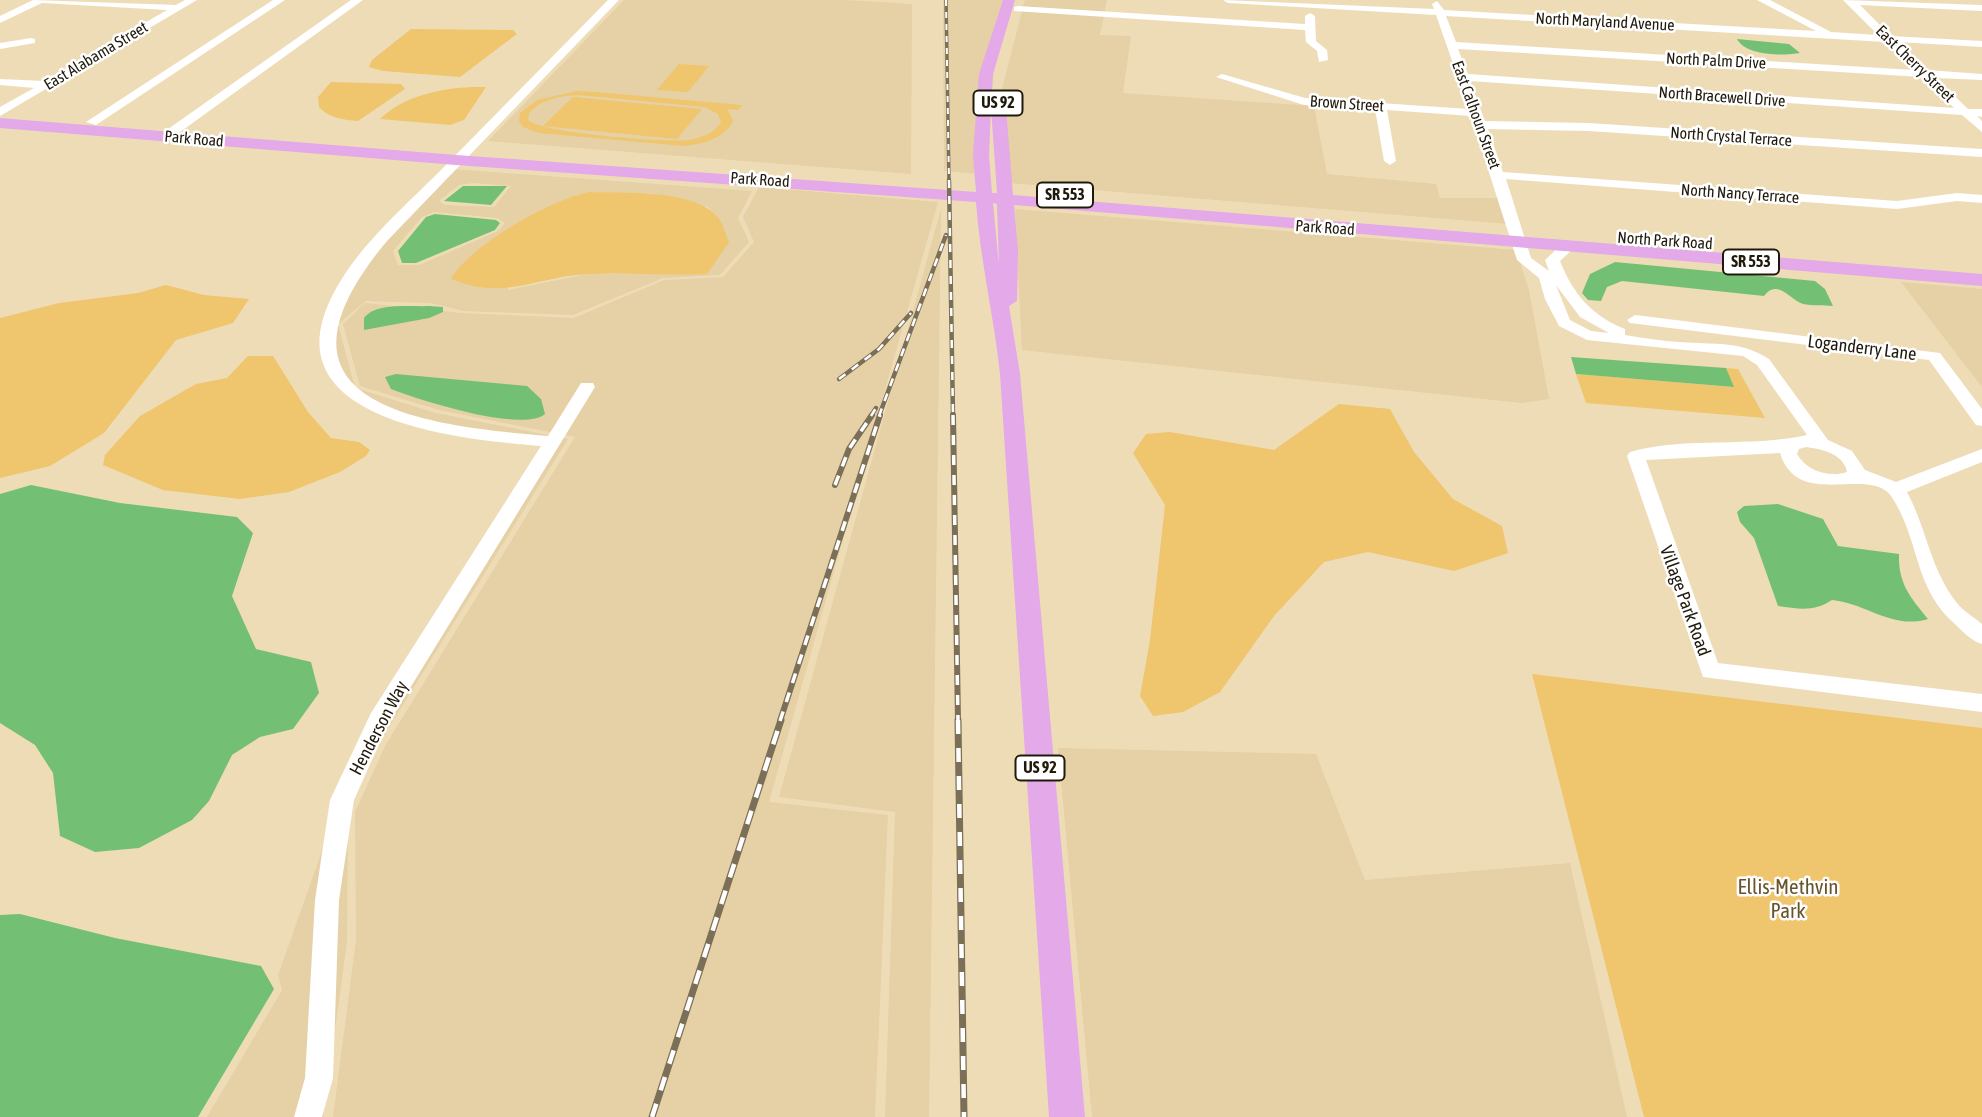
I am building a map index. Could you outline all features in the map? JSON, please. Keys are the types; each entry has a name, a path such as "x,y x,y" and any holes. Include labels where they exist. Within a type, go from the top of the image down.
{"main road":[{"name":"US 92","path":"1016,3 989,59 981,135 1009,251 1006,336 1067,1117"},
{"name":"US 92","path":"994,193 998,89 1016,3"},
{"name":"Park Road","path":"0,113 339,151"},
{"name":"Park Road","path":"0,123 171,133 456,161 994,193"},
{"path":"339,151 443,163 456,161"},
{"path":"339,151 437,154 456,161"},
{"name":"Park Road","path":"456,161 595,160 1517,236"},
{"name":"North Park Road","path":"1517,236 1567,247 1982,281"},
{"name":"North Park Road","path":"1517,236 1982,266"}],"street":[{"path":"0,20 40,0 179,8"},
{"name":"East Alabama Street","path":"0,113 192,0"},
{"path":"92,122 280,0"},
{"path":"171,133 358,0"},
{"path":"555,442 423,425 374,409 349,389 334,368 327,347 328,329 340,299 375,247 614,0"},
{"name":"North Maryland Avenue","path":"1228,0 1308,5 1352,4 1440,13 1982,44"},
{"name":"East Calhoun Street","path":"1435,0 1517,236"},
{"path":"1765,1 1833,36"},
{"path":"1849,1 1982,8"},
{"name":"East Cherry Street","path":"1849,1 1982,128"},
{"path":"1016,3 1311,27"},
{"path":"1308,5 1311,42 1322,50 1323,60"},
{"path":"0,46 31,41"},
{"name":"North Palm Drive","path":"1451,45 1982,77"},
{"name":"Brown Street","path":"1222,77 1304,101 1380,106 1478,119"},
{"name":"North Bracewell Drive","path":"1462,77 1558,86 1982,113"},
{"path":"0,82 48,85"},
{"path":"1380,106 1390,161"},
{"name":"North Crystal Terrace","path":"1478,119 1982,153"},
{"name":"North Nancy Terrace","path":"1498,175 1897,205 1947,198 1982,199"},
{"path":"1517,236 1524,260 1552,276 1577,307 1624,337 1714,336 1736,349"},
{"path":"1567,247 1552,260 1556,307 1564,323 1587,335 1736,349 1749,353 1776,377 1821,443 1848,456 1854,463 1856,473 1851,480 1843,482 1810,475 1793,463 1789,456 1790,447"},
{"path":"1556,307 1577,307"},
{"name":"Loganderry Lane","path":"1635,320 1714,336 1934,356 1982,421"},
{"name":"Henderson Way","path":"308,1117 319,1078 327,900 342,800 379,719 587,387"},
{"name":"Village Park Road","path":"1821,443 1797,442 1790,447 1655,452 1636,456 1710,671 1982,703"},
{"path":"1896,489 1982,455"},
{"path":"1856,473 1896,489 1908,511 1933,583 1951,610 1982,636"}],"shaded area":[{"path":"624,0 845,0 912,4 911,174 488,141"},
{"path":"943,0 1005,0 977,174 944,171"},
{"path":"1025,0 1107,0 1104,13 1022,8"},
{"path":"1022,11 1104,16 1100,35 1131,36 1123,93 1314,106 1327,174 1436,184 1440,198 1500,198 1508,224 1009,183 1002,89"},
{"path":"1737,39 1789,44 1800,53 1756,52 1742,45"},
{"path":"451,169 752,191 738,218 749,242 720,275 663,278 573,315 463,311 431,303 366,301 338,324 355,388 436,413 568,439 378,745 348,811 347,942 323,1117 207,1117 282,990 278,975 370,716 557,441 424,424 373,406 337,377 324,344 347,284","holes":["473,183 511,186 494,207 445,205 439,201 459,185","589,192 650,193 708,207 720,219 723,229 707,274 587,274 508,290 502,234 577,195","434,212 497,218 505,223 498,231 419,265 398,265 393,251 422,217"]},
{"path":"463,186 507,186 491,205 444,201"},
{"path":"759,187 938,202 769,802 888,815 875,1117 333,1117 356,940 355,812 385,746 575,437 439,410 360,386 343,324 365,303 461,313 574,318 664,280 723,277 754,242 743,217"},
{"path":"941,209 929,1117 885,1117 895,812 779,797"},
{"path":"1015,209 1516,250 1529,290 1549,399 1522,403 1022,350"},
{"path":"435,214 496,220 500,223 495,230 416,263 402,263 398,251 426,217"},
{"path":"1615,262 1815,281 1825,289 1833,306 1803,304 1774,289 1764,296 1622,281 1607,287 1601,301 1588,300 1582,293 1590,274"},
{"path":"1901,282 1982,289 1982,387"},
{"path":"385,307 443,307 443,312 429,318 364,330 364,318 369,313"},
{"path":"1571,357 1726,368 1734,387 1576,374"},
{"path":"396,374 527,386 541,399 545,414 533,419 515,420 446,407 391,389 385,377"},
{"path":"31,485 120,503 237,517 253,533 232,596 256,649 311,662 319,693 293,729 260,737 232,755 209,801 192,820 139,848 95,852 60,836 53,773 35,745 0,723 0,494"},
{"path":"1778,504 1823,519 1838,546 1899,554 1906,589 1928,619 1891,619 1832,600 1813,608 1778,606 1754,538 1740,522 1737,512 1744,506"},
{"path":"1058,748 1316,754 1365,880 1570,863 1627,1117 1092,1117"},
{"path":"20,914 115,938 261,966 274,989 198,1117 0,1117 0,915"}],"green space":[{"path":"411,29 513,30 517,34 460,77 383,71 369,67 372,60"},
{"path":"679,64 709,66 688,92 657,90"},
{"path":"331,82 401,84 405,89 358,121 353,121 332,116 319,107 318,97"},
{"path":"486,87 464,120 450,125 380,119 416,97 458,88"},
{"path":"577,91 742,105 738,110 727,109 733,120 725,132 705,142 684,146 539,133 523,127 519,121 520,113 537,100","holes":["578,95 705,107 718,114 721,122 715,129 698,138 676,141 578,133 537,125 528,120 529,113 545,101"]},
{"path":"573,97 702,109 677,139 543,126"},
{"path":"589,192 657,194 692,201 718,217 729,242 707,274 588,274 504,288 470,285 451,279 476,252 513,225 554,204"},
{"path":"166,285 204,295 249,299 233,323 176,340 104,433 50,466 0,478 0,318 59,303 138,293"},
{"path":"248,356 273,356 308,412 331,438 359,442 370,450 366,456 340,472 289,492 240,499 163,490 103,465 105,455 140,416 196,384 227,378"},
{"path":"1726,368 1738,369 1765,418 1586,403 1576,374 1733,387"},
{"path":"1339,404 1390,409 1414,452 1453,499 1502,526 1508,553 1454,571 1368,552 1324,562 1274,616 1220,692 1183,712 1153,716 1140,696 1150,640 1165,505 1133,453 1146,434 1170,432 1274,450"},
{"name":"Ellis-Methvin Park","path":"1532,674 1982,728 1982,1117 1644,1117"}],"railway":[{"path":"946,0 949,182"},
{"path":"949,180 953,416"},
{"path":"879,416 946,235"},
{"path":"839,379 879,349 911,313"},
{"path":"871,416 876,408"},
{"path":"835,485 849,449 872,415"},
{"path":"780,721 880,415"},
{"path":"953,415 958,721"},
{"path":"652,1117 781,720"},
{"path":"958,720 964,1117"}]}
